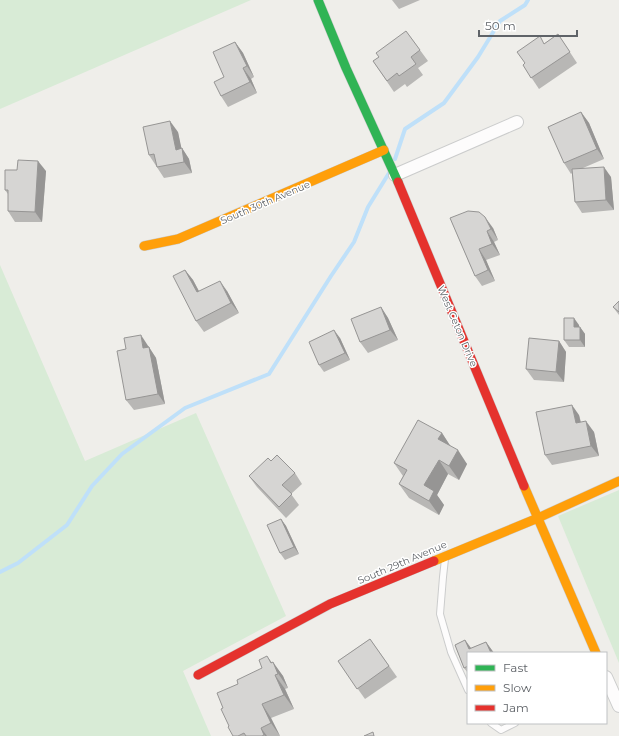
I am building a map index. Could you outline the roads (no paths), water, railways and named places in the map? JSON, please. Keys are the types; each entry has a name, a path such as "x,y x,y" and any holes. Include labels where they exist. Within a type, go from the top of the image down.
{"street":[{"name":"West Ceton Drive","path":"318,0 346,68 395,175 596,652"},
{"path":"395,175 516,122"},
{"name":"South 30th Avenue","path":"144,246 178,239 384,150"},
{"name":"South 29th Avenue","path":"198,675 330,604 538,518 619,481"},
{"path":"607,680 619,706"}],"lane":[{"path":"446,556 440,614 451,652 467,688"},
{"path":"493,724 502,730 513,724"}],"waterway":[{"path":"395,159 405,129 444,103 478,57 500,21 525,5 528,0"},
{"path":"0,572 18,563 67,525 92,486 122,454 185,408 269,374 354,242 368,207 389,173"}]}
